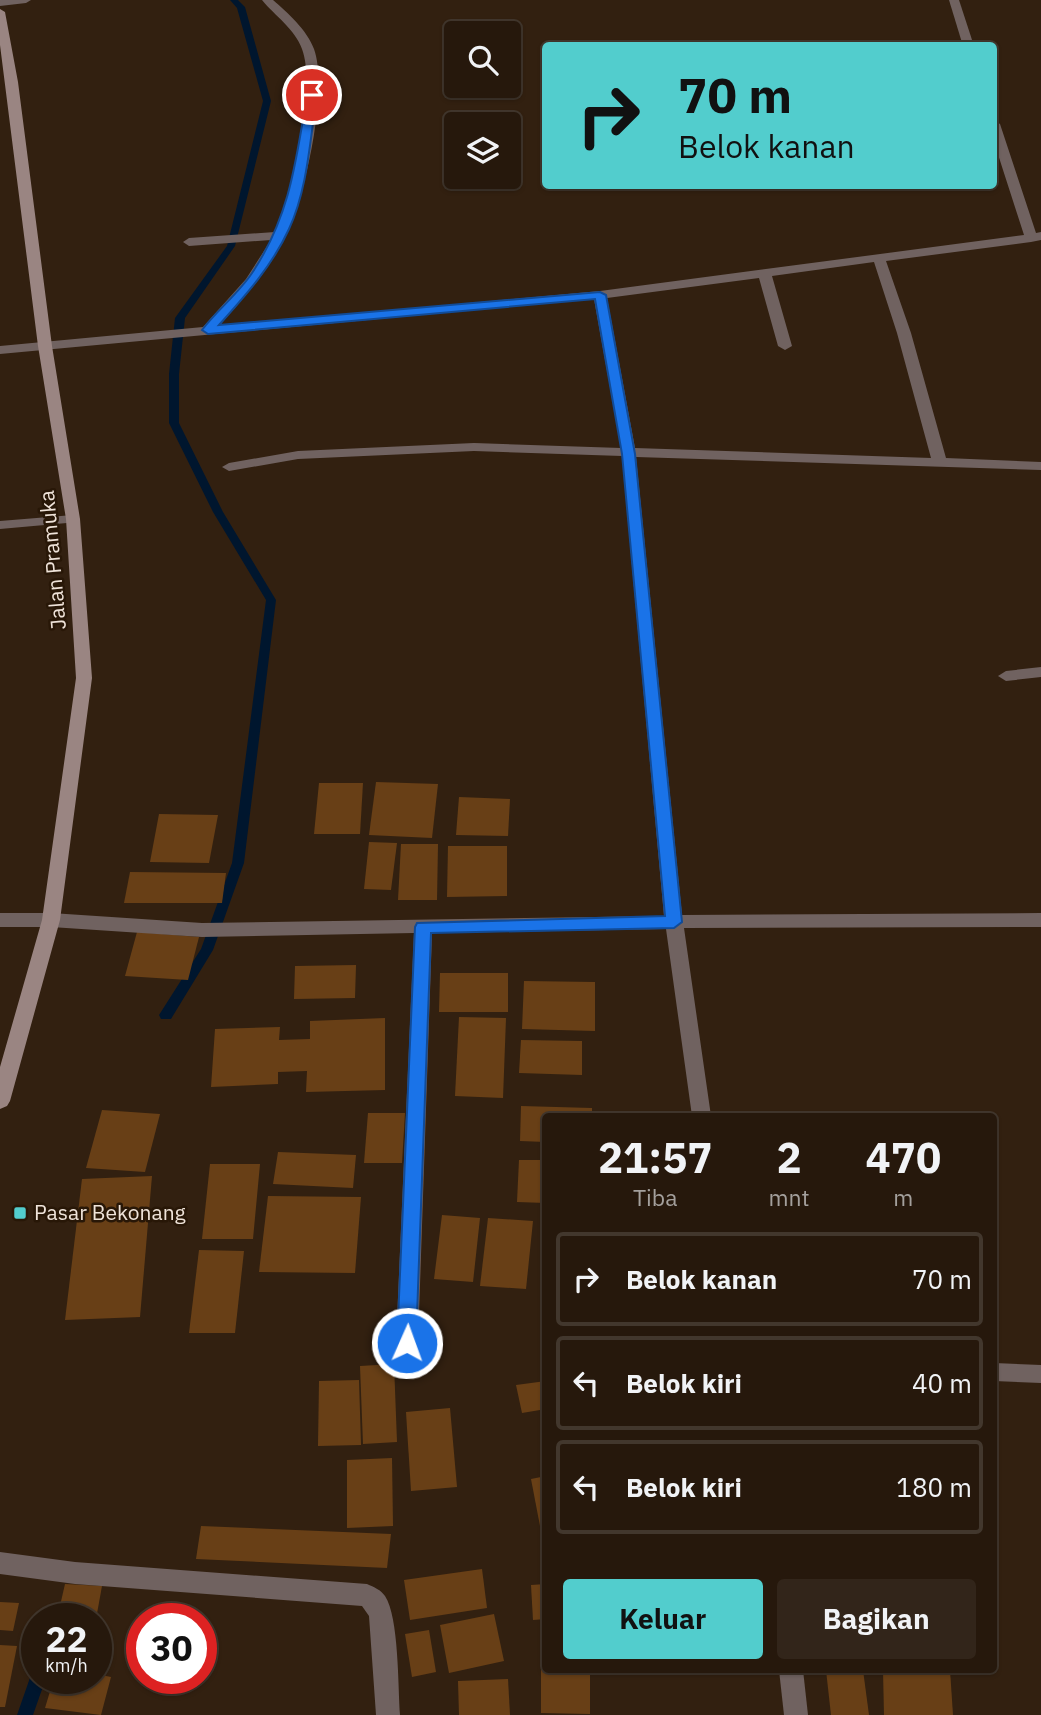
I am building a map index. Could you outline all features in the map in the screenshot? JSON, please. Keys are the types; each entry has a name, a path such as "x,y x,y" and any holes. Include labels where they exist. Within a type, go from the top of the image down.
{"main road":[{"name":"Jalan Pramuka","path":"0,12 6,82 74,519 83,678 51,920 0,1101"}],"street":[{"path":"0,3 26,0"},
{"path":"208,330 256,277 279,236 298,181 312,95 309,50 283,13 268,0"},
{"path":"954,0 968,42"},
{"path":"0,350 600,295 1036,237 997,132"},
{"path":"189,242 279,236"},
{"path":"879,259 904,333 940,463"},
{"path":"764,272 785,346"},
{"path":"600,295 629,454 674,922 702,1113"},
{"path":"229,467 298,455 435,447 1041,466"},
{"path":"0,525 74,519"},
{"path":"1006,676 1041,672"},
{"path":"0,920 51,920 202,930 256,930 333,926 1041,920"},
{"path":"407,1343 423,927"},
{"path":"997,1372 1041,1374"},
{"path":"0,1563 75,1573 367,1595 376,1602 381,1616 387,1715"},
{"path":"791,1673 796,1715"}],"building":[{"path":"376,782 438,784 432,838 369,835"},
{"path":"319,783 363,783 360,834 314,834"},
{"path":"459,797 510,799 508,836 456,835"},
{"path":"159,814 218,815 209,863 150,862"},
{"path":"369,842 397,843 391,890 364,889"},
{"path":"401,844 438,844 437,900 398,900"},
{"path":"448,846 507,846 507,896 447,897"},
{"path":"130,872 226,873 222,903 124,903"},
{"path":"137,932 199,937 188,980 125,976"},
{"path":"356,965 355,998 294,999 295,966"},
{"path":"440,973 508,973 508,1012 439,1012"},
{"path":"524,981 595,982 595,1031 522,1029"},
{"path":"459,1017 506,1018 503,1098 455,1096"},
{"path":"385,1018 385,1090 306,1092 307,1071 278,1072 278,1084 211,1087 215,1029 280,1027 279,1040 310,1039 310,1021"},
{"path":"521,1040 582,1041 582,1075 519,1073"},
{"path":"521,1106 592,1108 592,1113 542,1113 542,1142 520,1141"},
{"path":"102,1110 160,1114 145,1172 86,1168"},
{"path":"368,1113 405,1113 402,1163 364,1163"},
{"path":"278,1152 356,1155 353,1188 273,1184"},
{"path":"519,1160 542,1160 542,1203 517,1202"},
{"path":"210,1164 260,1164 253,1239 202,1239"},
{"path":"152,1176 140,1317 65,1320 82,1179"},
{"path":"268,1196 361,1197 355,1273 259,1272"},
{"path":"442,1215 480,1218 473,1282 434,1279"},
{"path":"488,1218 533,1221 526,1289 480,1286"},
{"path":"199,1250 244,1251 235,1333 189,1333"},
{"path":"394,1364 397,1442 363,1444 360,1366"},
{"path":"359,1380 361,1445 318,1446 319,1381"},
{"path":"542,1382 542,1410 522,1413 516,1385"},
{"path":"450,1408 457,1487 411,1491 406,1412"},
{"path":"392,1458 393,1526 347,1528 347,1460"},
{"path":"542,1477 542,1526 540,1526 531,1479"},
{"path":"201,1526 391,1534 387,1568 196,1559"},
{"path":"482,1569 487,1608 410,1620 404,1580"},
{"path":"65,1584 102,1586 99,1603 61,1603"},
{"path":"542,1584 542,1619 533,1620 531,1585"},
{"path":"0,1602 19,1603 13,1631 0,1630"},
{"path":"494,1614 504,1661 449,1673 440,1625"},
{"path":"542,1629 542,1673 590,1673 590,1714 541,1713"},
{"path":"429,1630 436,1672 412,1677 405,1634"},
{"path":"0,1645 17,1646 5,1707 0,1707"},
{"path":"826,1673 863,1673 869,1715 831,1715"},
{"path":"883,1673 950,1673 953,1715 884,1715"},
{"path":"508,1679 510,1715 459,1715 458,1681"},
{"path":"49,1694 107,1694 101,1715 45,1708"}],"waterway":[{"path":"166,1015 207,950 238,863 271,600 218,512 174,423 174,374 180,318 231,246 267,101 241,7 234,0"},
{"path":"25,1715 32,1694"}],"place":[{"name":"Pasar Bekonang","path":"20,1213"}],"route":[{"path":"312,95 298,181 284,227 256,277 208,330 600,295 629,454 674,922 423,927 407,1343"}]}
